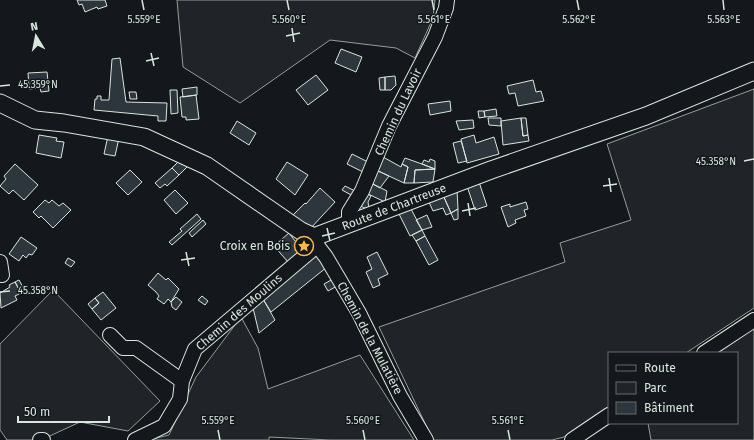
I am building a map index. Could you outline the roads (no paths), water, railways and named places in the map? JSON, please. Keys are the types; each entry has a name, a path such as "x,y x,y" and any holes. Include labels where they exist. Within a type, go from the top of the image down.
{"main road":[{"name":"Route de Chartreuse","path":"316,241 349,223 491,170 646,116 754,71"},
{"path":"0,103 34,120 109,129 144,137 162,144 207,166 316,241"}],"street":[{"name":"Chemin du Lavoir","path":"349,223 349,212 362,191 389,126 435,37 446,8 447,0"},
{"name":"Chemin des Moulins","path":"135,440 164,426 180,398 182,381 194,349 312,250 316,241"},
{"name":"Chemin de la Mulatière","path":"316,241 359,313 400,396 426,440"},
{"path":"706,352 754,320"},
{"path":"110,335 123,348 136,348 182,381"},
{"path":"572,440 608,416"}],"place":[{"name":"Croix en Bois","path":"304,246"}]}
